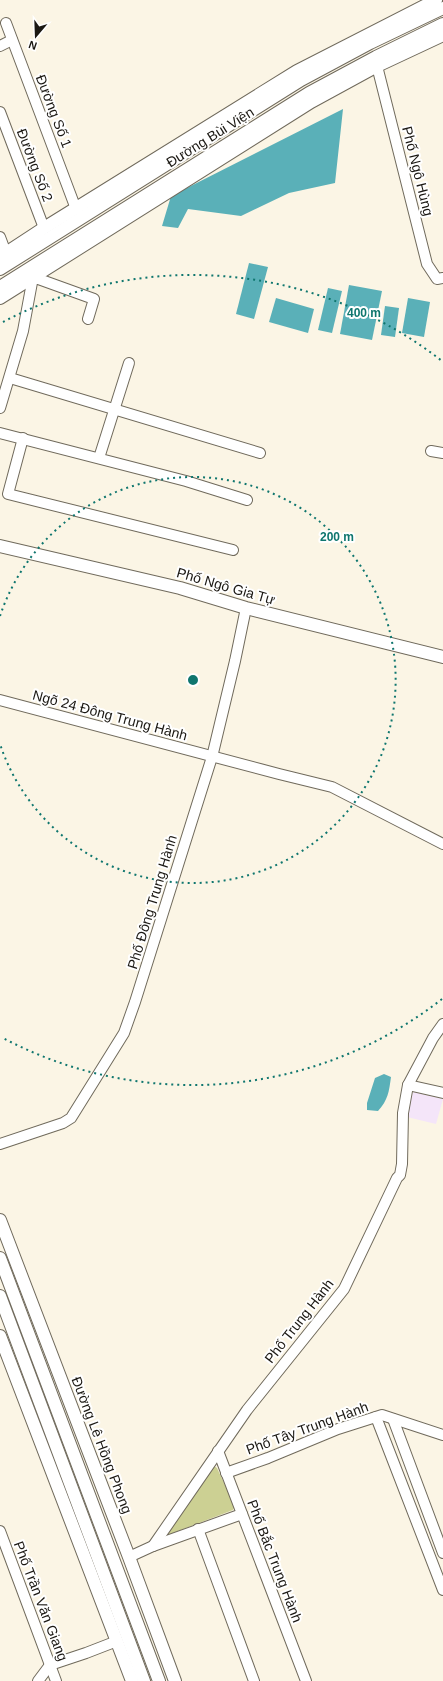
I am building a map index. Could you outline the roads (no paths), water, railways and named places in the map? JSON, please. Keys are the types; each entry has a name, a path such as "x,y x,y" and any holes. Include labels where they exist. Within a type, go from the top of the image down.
{"main road":[{"name":"Đường Bùi Viện","path":"3,255 297,71 436,0"},
{"name":"Đường Bùi Viện","path":"0,269 301,80 370,43 443,8"},
{"name":"Đường Bùi Viện","path":"0,287 309,93 376,57 443,24"},
{"name":"Đường Bùi Viện","path":"0,298 292,114 377,66 443,35"},
{"name":"Phố Ngô Gia Tự","path":"0,546 180,588 246,608 443,657"},
{"name":"Đường Lê Hồng Phong","path":"0,1220 2,1237 129,1557 175,1681"},
{"name":"Đường Lê Hồng Phong","path":"0,1258 159,1681"},
{"path":"0,1296 144,1681"},
{"path":"0,1336 132,1681"},
{"path":"85,1486 98,1480"},
{"path":"60,1494 72,1489"}],"street":[{"name":"Đường Số 1","path":"6,22 76,209"},
{"path":"0,46 12,40"},
{"name":"Phố Ngô Hùng","path":"377,66 427,264 440,279"},
{"name":"Đường Số 2","path":"0,112 44,228"},
{"path":"0,237 3,255"},
{"path":"0,408 23,331 33,277 94,299 88,319"},
{"path":"99,458 129,363"},
{"path":"10,378 260,453"},
{"path":"0,433 186,481 247,500"},
{"path":"23,438 8,494 233,550"},
{"path":"431,451 443,453"},
{"name":"Phố Đông Trung Hành","path":"0,1144 63,1124 70,1118 124,1033 136,1002 212,757 246,608"},
{"name":"Ngõ 24 Đông Trung Hành","path":"0,700 212,757 332,787 443,844"},
{"name":"Phố Trung Hành","path":"153,1546 247,1410 344,1289 397,1178 400,1175 402,1164 403,1113 408,1085 433,1038 443,1024"},
{"path":"408,1085 443,1093"},
{"path":"376,1416 443,1590"},
{"name":"Phố Tây Trung Hành","path":"226,1473 268,1458 338,1429 376,1416 393,1419 443,1435"},
{"path":"393,1419 443,1553"},
{"name":"Phố Bắc Trung Hành","path":"218,1451 306,1681"},
{"path":"129,1557 153,1546 242,1514"},
{"path":"198,1529 254,1681"},
{"name":"Phố Trần Văn Giang","path":"0,1531 56,1681"},
{"path":"38,1681 50,1665 86,1654 117,1641"}],"water":[{"path":"343,109 335,183 289,193 241,216 188,209 178,228 162,226 171,196"},
{"path":"249,263 268,267 254,319 236,314"},
{"path":"349,285 382,291 372,340 340,334"},
{"path":"328,288 342,291 332,333 318,330"},
{"path":"276,298 314,309 308,333 269,322"},
{"path":"408,298 430,302 424,337 402,333"},
{"path":"385,306 399,308 395,337 381,335"},
{"path":"384,1074 391,1077 386,1099 378,1111 367,1110 367,1103 375,1078"}]}
